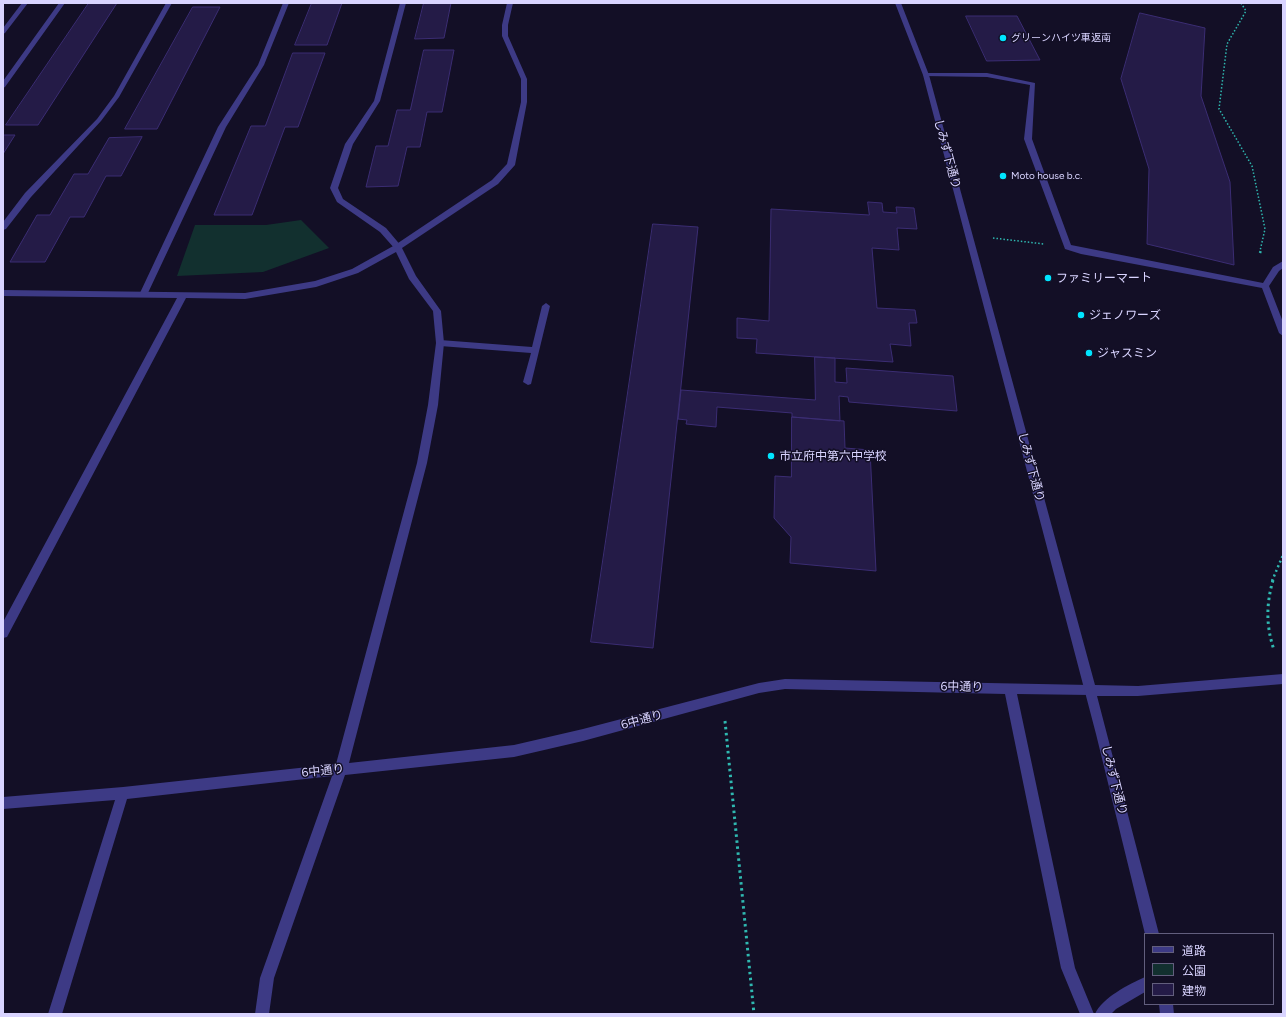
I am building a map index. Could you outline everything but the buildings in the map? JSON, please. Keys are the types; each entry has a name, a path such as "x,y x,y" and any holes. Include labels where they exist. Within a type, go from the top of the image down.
{"street":[{"path":"3,32 25,3"},
{"path":"3,86 62,3"},
{"path":"3,227 28,195 99,120 117,96 169,3"},
{"path":"143,294 222,126 262,65 286,3"},
{"path":"262,1014 267,978 341,769 422,463 433,405 440,343 437,311 412,277 398,247 383,230 340,200 334,188 349,144 377,101 402,3"},
{"path":"3,293 245,296 316,284 355,271 398,247 495,182 511,165 524,102 524,79 506,36 505,25 510,3"},
{"name":"しみず下通り","path":"898,3 926,76 1090,690 1152,933"},
{"path":"926,76 987,75 1033,84 1028,139 1068,247 1082,251 1265,286"},
{"path":"1265,286 1276,268 1283,264"},
{"path":"1265,286 1283,333"},
{"path":"3,633 183,295"},
{"path":"528,382 546,306"},
{"path":"440,343 536,350"},
{"name":"6中通り","path":"3,803 123,793 514,751 583,735 759,688 786,684 1138,691 1283,679"},
{"path":"1010,688 1068,968 1087,1014"},
{"path":"54,1014 123,793"},
{"path":"1102,1014 1111,1004 1144,985"}],"path":[{"path":"1241,3 1246,11 1227,44 1219,109 1252,166 1265,229 1258,261 1265,286"},
{"path":"991,238 1068,247"},
{"path":"1274,650 1270,641 1266,612 1273,576 1283,555"},
{"path":"722,699 754,1014"}],"green space":[{"path":"301,220 329,248 263,272 177,276 195,225 266,225"}],"place":[{"name":"グリーンハイツ車返南","path":"1003,38"},
{"name":"Moto house b.c.","path":"1003,176"},
{"name":"ファミリーマート","path":"1048,278"},
{"name":"ジェノワーズ","path":"1081,315"},
{"name":"ジャスミン","path":"1089,353"},
{"name":"市立府中第六中学校","path":"771,456"}]}
